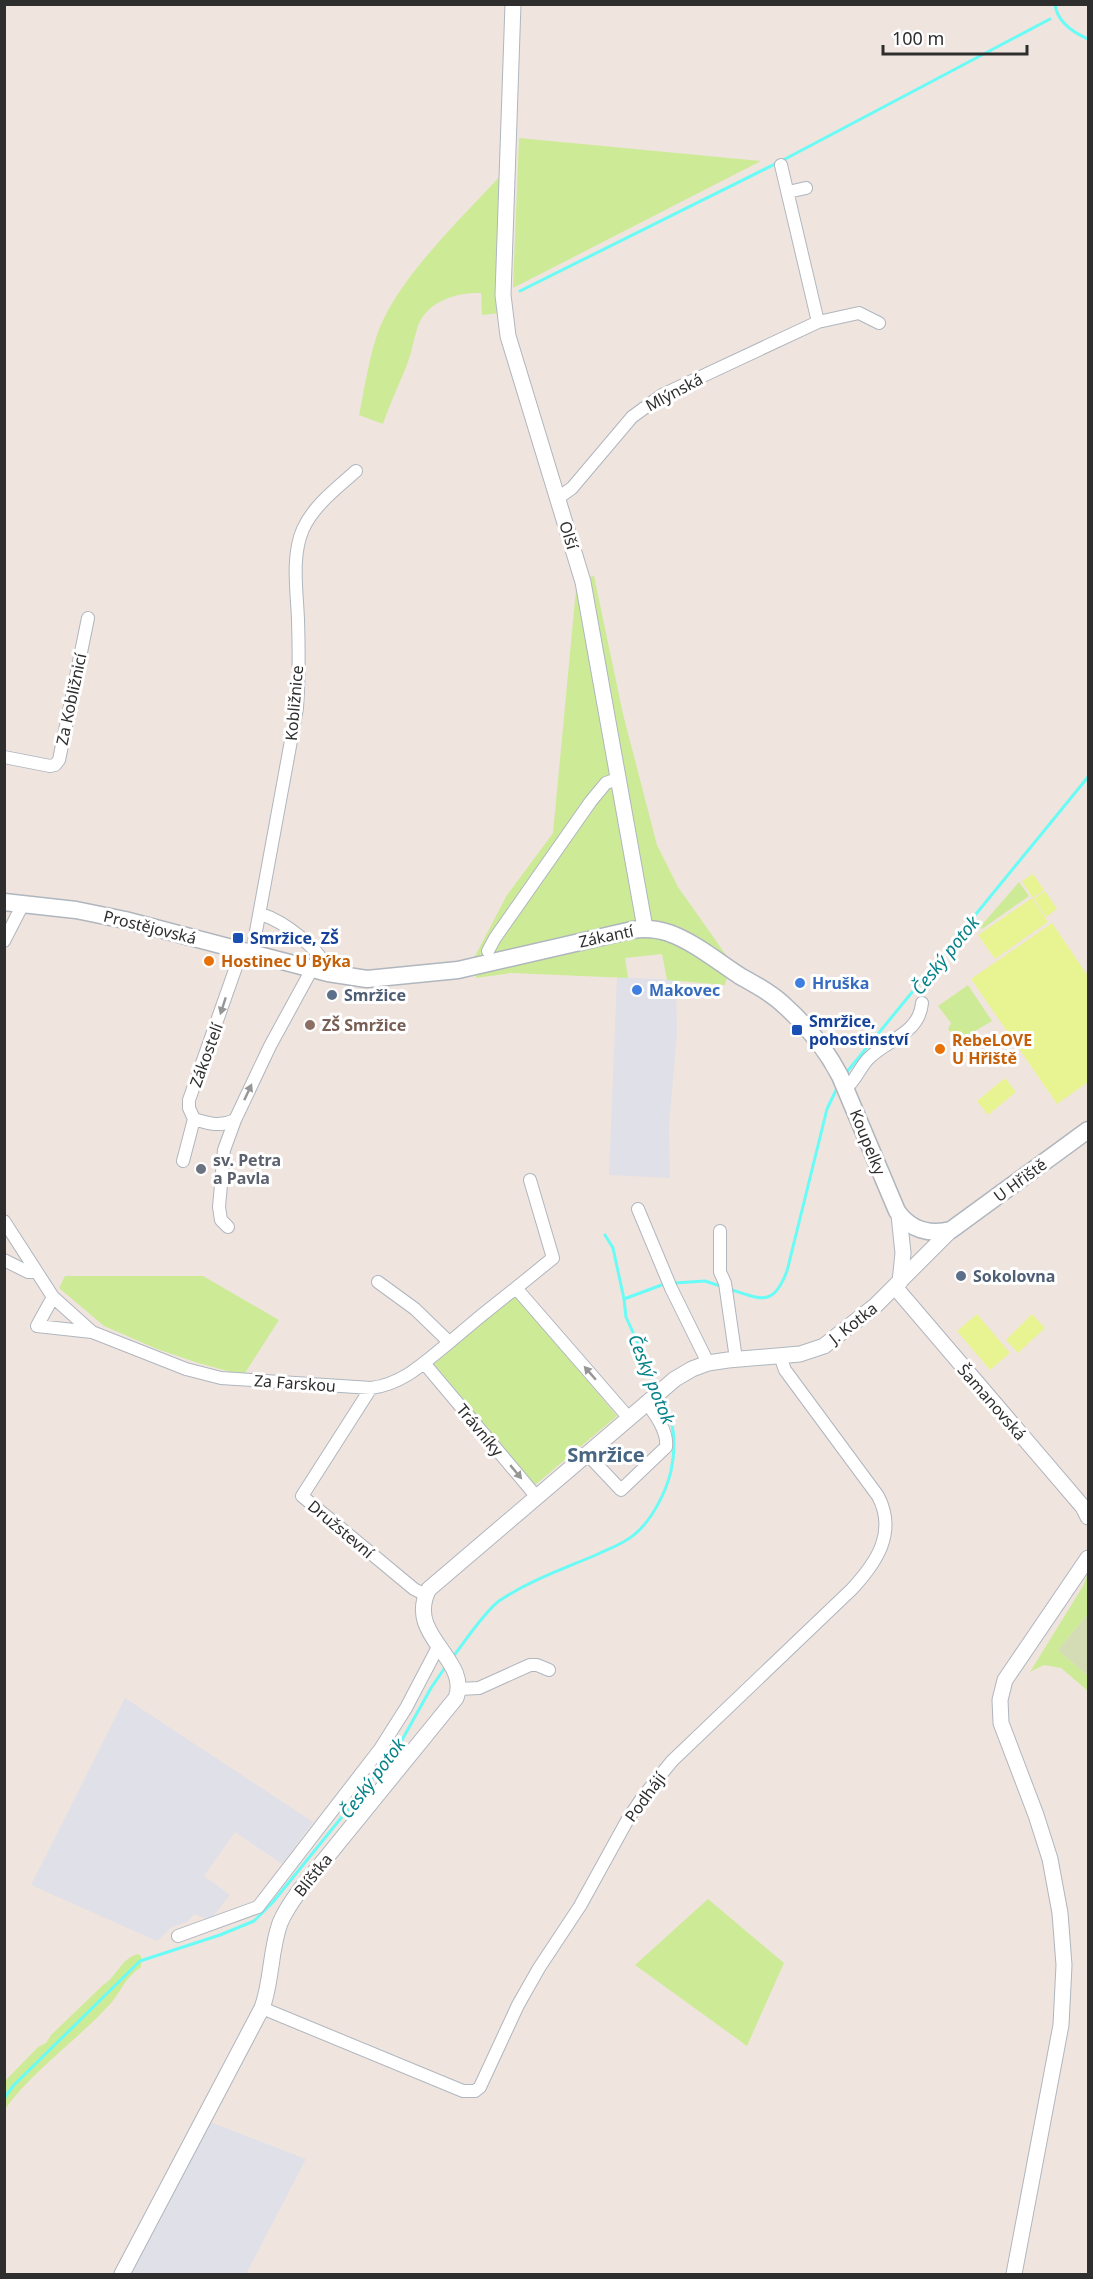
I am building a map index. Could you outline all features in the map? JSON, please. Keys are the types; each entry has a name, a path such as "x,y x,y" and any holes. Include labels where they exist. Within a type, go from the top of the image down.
{"main road":[{"name":"Prostějovská","path":"4,902 76,910 125,920 320,971"},
{"name":"Zákantí","path":"320,971 376,979 437,973 645,928 683,939 782,1003 807,1029 836,1068"},
{"name":"Koupelky","path":"836,1068 899,1215"},
{"name":"U Hřiště","path":"951,1230 1089,1130"},
{"path":"899,1215 912,1226 923,1231 935,1233 951,1230"}],"street":[{"name":"Olší","path":"513,4 503,296 508,336 583,582 645,928"},
{"path":"782,165 818,322"},
{"path":"788,192 806,188"},
{"name":"Mlýnská","path":"558,498 572,488 623,426 648,403 662,395 818,322 859,313 879,323"},
{"name":"Kobližnice","path":"247,952 261,914 297,708 299,681 296,574 299,542 316,508 356,471"},
{"name":"Za Kobližnicí","path":"4,758 55,765 58,760 88,618"},
{"path":"488,951 591,801 606,783 617,779"},
{"path":"4,940 23,904"},
{"path":"228,1227 221,1220 219,1207 225,1150 235,1120 270,1046 325,963 288,927 261,914"},
{"name":"Zákostelí","path":"183,1161 194,1119 189,1108 189,1100 247,952"},
{"path":"846,1087 871,1056 886,1044 908,1032 921,1011 922,1003"},
{"path":"194,1119 215,1125 225,1125 235,1120"},
{"path":"378,1282 415,1309 449,1342 553,1258 530,1180"},
{"path":"638,1209 669,1283 708,1363"},
{"name":"Koupelky","path":"897,1285 903,1253 899,1215"},
{"name":"Za Farskou","path":"4,1221 53,1297 92,1332 186,1369 221,1378 371,1388 395,1382 424,1363 449,1342"},
{"path":"897,1285 951,1230"},
{"path":"549,1670 530,1665 479,1688 459,1689 458,1677 425,1622 423,1608 426,1595 432,1585 665,1386 692,1369 708,1363 736,1359 725,1288 720,1272 720,1231"},
{"path":"4,1260 28,1272 37,1272"},
{"name":"J. Kotka","path":"736,1359 807,1353 824,1346 849,1328 897,1285"},
{"name":"Šamanovská","path":"897,1285 1089,1517"},
{"path":"516,1288 628,1418"},
{"path":"53,1297 37,1326 92,1332"},
{"name":"Podhájí","path":"262,2008 463,2091 475,2091 480,2087 518,2005 539,1968 580,1906 642,1797 672,1761 852,1589 868,1570 883,1544 887,1522 878,1496 785,1370 780,1356"},
{"name":"Trávníky","path":"424,1363 536,1496"},
{"name":"Družstevní","path":"371,1388 302,1496 414,1589 426,1595"},
{"path":"586,1453 621,1490 666,1447 662,1428 648,1400"},
{"path":"1014,2274 1061,2025 1064,1965 1060,1913 1050,1859 1001,1723 1000,1700 1005,1680 1089,1558"},
{"name":"Blíšťka","path":"177,1936 258,1906 380,1749 441,1651"},
{"name":"Blíšťka","path":"122,2274 262,2008 269,1985 278,1931 290,1905 451,1707 459,1689"}],"shaded area":[{"path":"617,977 676,980 677,1033 669,1127 670,1178 609,1175"},
{"path":"125,1698 313,1822 282,1864 235,1832 204,1876 230,1895 210,1920 194,1914 187,1922 172,1927 157,1941 31,1885"},
{"path":"210,2122 306,2159 246,2274 131,2274"}],"green space":[{"path":"519,138 761,161 513,288"},
{"path":"500,176 500,313 482,315 481,293 453,296 436,304 422,317 418,326 408,362 383,424 359,415 373,347 390,307 434,247"},
{"path":"594,576 623,714 657,845 678,887 731,962 725,985 667,980 662,954 625,958 628,978 511,973 476,978 474,958 507,895 553,833 577,579"},
{"path":"1033,874 1044,890 1033,898 1022,881"},
{"path":"1019,882 1029,896 982,929 980,927"},
{"path":"1045,891 1057,909 1046,917 1034,899"},
{"path":"1032,898 1048,922 995,959 978,935"},
{"path":"1052,923 1088,976 1088,1082 1057,1104 971,979"},
{"path":"968,985 992,1021 958,1041 948,1029 951,1023 938,1006"},
{"path":"1005,1078 1016,1092 988,1115 977,1101"},
{"path":"65,1276 203,1276 279,1320 245,1373 231,1372 157,1349 104,1326 59,1288"},
{"path":"516,1295 617,1416 535,1485 434,1364"},
{"path":"977,1314 1010,1353 990,1370 957,1331"},
{"path":"1032,1314 1045,1328 1018,1353 1006,1340"},
{"path":"1088,1573 1088,1614 1058,1650 1088,1676 1088,1691 1061,1668 1044,1665 1030,1672 1083,1586"},
{"path":"1088,1614 1088,1676 1058,1650"},
{"path":"708,1899 784,1963 747,2046 635,1965"},
{"path":"138,1954 141,1956 141,1967 128,1979 112,2002 30,2080 5,2109 5,2081 108,1982 127,1959"}],"waterway":[{"path":"1055,4 1066,26 1088,39"},
{"path":"520,291 787,158 1050,19"},
{"name":"Český potok","path":"846,1073 1088,777"},
{"name":"Český potok","path":"729,1289 765,1298 777,1291 782,1283 787,1271 827,1109 838,1086"},
{"path":"605,1235 613,1248 624,1299"},
{"name":"Český potok","path":"674,1283 705,1281 723,1287"},
{"name":"Český potok","path":"658,1387 626,1317 624,1299 667,1283"},
{"name":"Český potok","path":"452,1658 481,1620 499,1601 535,1581 622,1543 635,1534 647,1521 666,1488 673,1461 673,1432 662,1395"},
{"name":"Český potok","path":"4,2098 14,2085 140,1961 220,1935 254,1921 273,1902 397,1749 446,1666"}],"place":[{"name":"Smržice, ZŠ","path":"238,938"},
{"name":"Hostinec U Býka","path":"209,961"},
{"name":"Hruška","path":"800,983"},
{"name":"Makovec","path":"637,990"},
{"name":"Smržice","path":"332,995"},
{"name":"ZŠ Smržice","path":"310,1025"},
{"name":"Smržice, pohostinství","path":"797,1030"},
{"name":"RebeLOVE U Hřiště","path":"940,1049"},
{"name":"sv. Petra a Pavla","path":"201,1169"},
{"name":"Sokolovna","path":"961,1276"}],"district":[{"name":"Smržice","path":"606,1454"}]}
